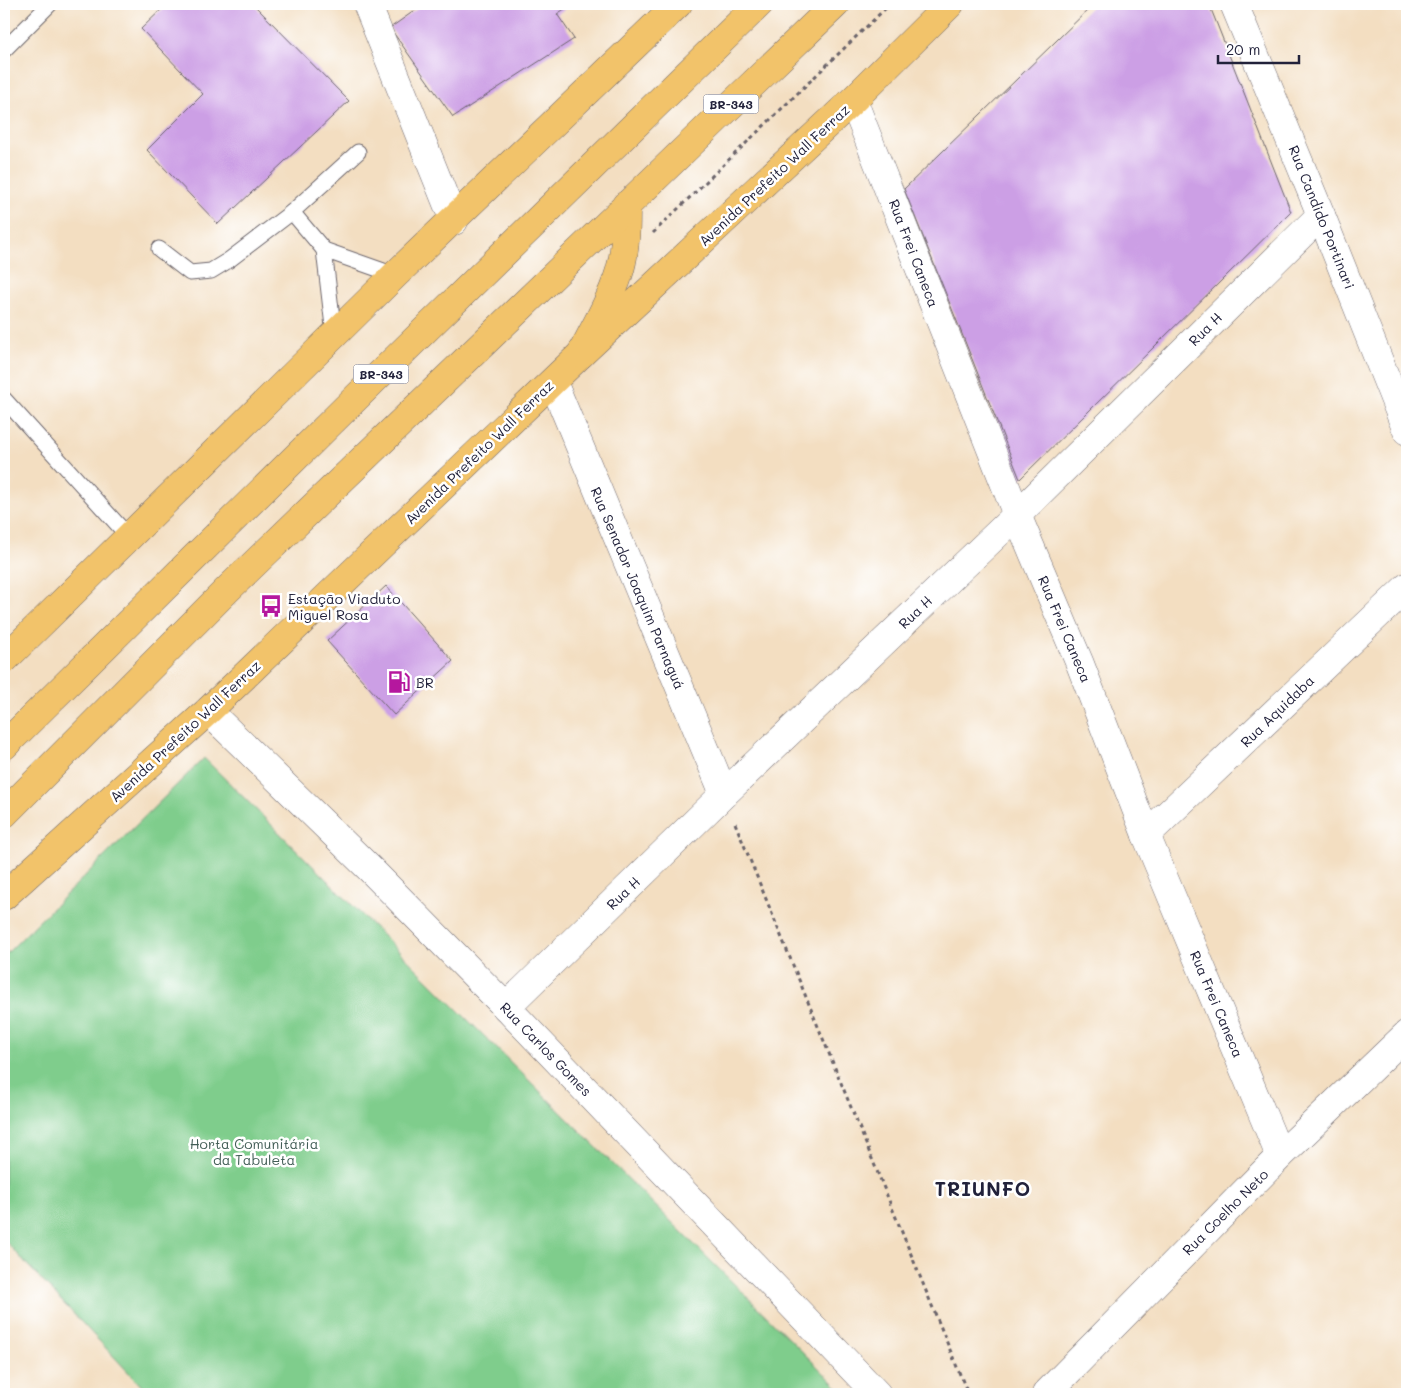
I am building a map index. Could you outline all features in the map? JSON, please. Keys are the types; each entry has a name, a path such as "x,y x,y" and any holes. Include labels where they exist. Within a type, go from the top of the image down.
{"main road":[{"path":"4,660 395,275 454,221 678,4"},
{"name":"BR-343","path":"4,746 376,378 759,4"},
{"name":"BR-343","path":"626,205 836,4"},
{"name":"Avenida Prefeito Wall Ferraz","path":"4,896 208,711 581,354 853,100 950,4"},
{"path":"581,354 606,306 622,263 626,232 626,205"},
{"path":"4,814 228,589 626,205"}],"street":[{"path":"367,4 454,221"},
{"name":"Rua Candido Portinari","path":"1234,4 1322,215 1407,431"},
{"name":"Rua Frei Caneca","path":"853,100 1016,515 1080,664 1146,835 1280,1156"},
{"name":"Rua H","path":"506,1007 724,794 1016,515 1322,215"},
{"name":"Rua Senador Joaquim Parnaguá","path":"553,382 724,794"},
{"name":"Rua Aquidaba","path":"1146,835 1407,587"},
{"name":"Rua Carlos Gomes","path":"208,711 371,870 506,1007 877,1394"},
{"name":"Rua Coelho Neto","path":"1046,1394 1280,1156 1407,1034"}],"lane":[{"path":"4,50 50,4"},
{"path":"159,249 190,273 211,271 229,260 292,212 358,152"},
{"path":"292,212 324,250 395,275"},
{"path":"324,250 334,335"},
{"path":"4,399 129,537"}],"path":[{"path":"622,263 890,4"},
{"path":"724,794 968,1394"}],"green space":[{"name":"Horta Comunitária da Tabuleta","path":"204,758 845,1394 149,1394 4,1240 4,956"}],"building":[{"path":"167,4 253,4 349,101 218,224 147,150 203,94 141,29"},
{"path":"424,4 572,4 557,14 574,39 453,117 390,28"},
{"path":"1094,4 1209,4 1291,212 1020,479 904,189"},
{"path":"386,586 453,661 394,715 327,641"}],"place":[{"name":"Estação Viaduto Miguel Rosa","path":"271,606"},
{"name":"BR","path":"399,682"}],"district":[{"name":"TRIUNFO","path":"983,1188"}]}
